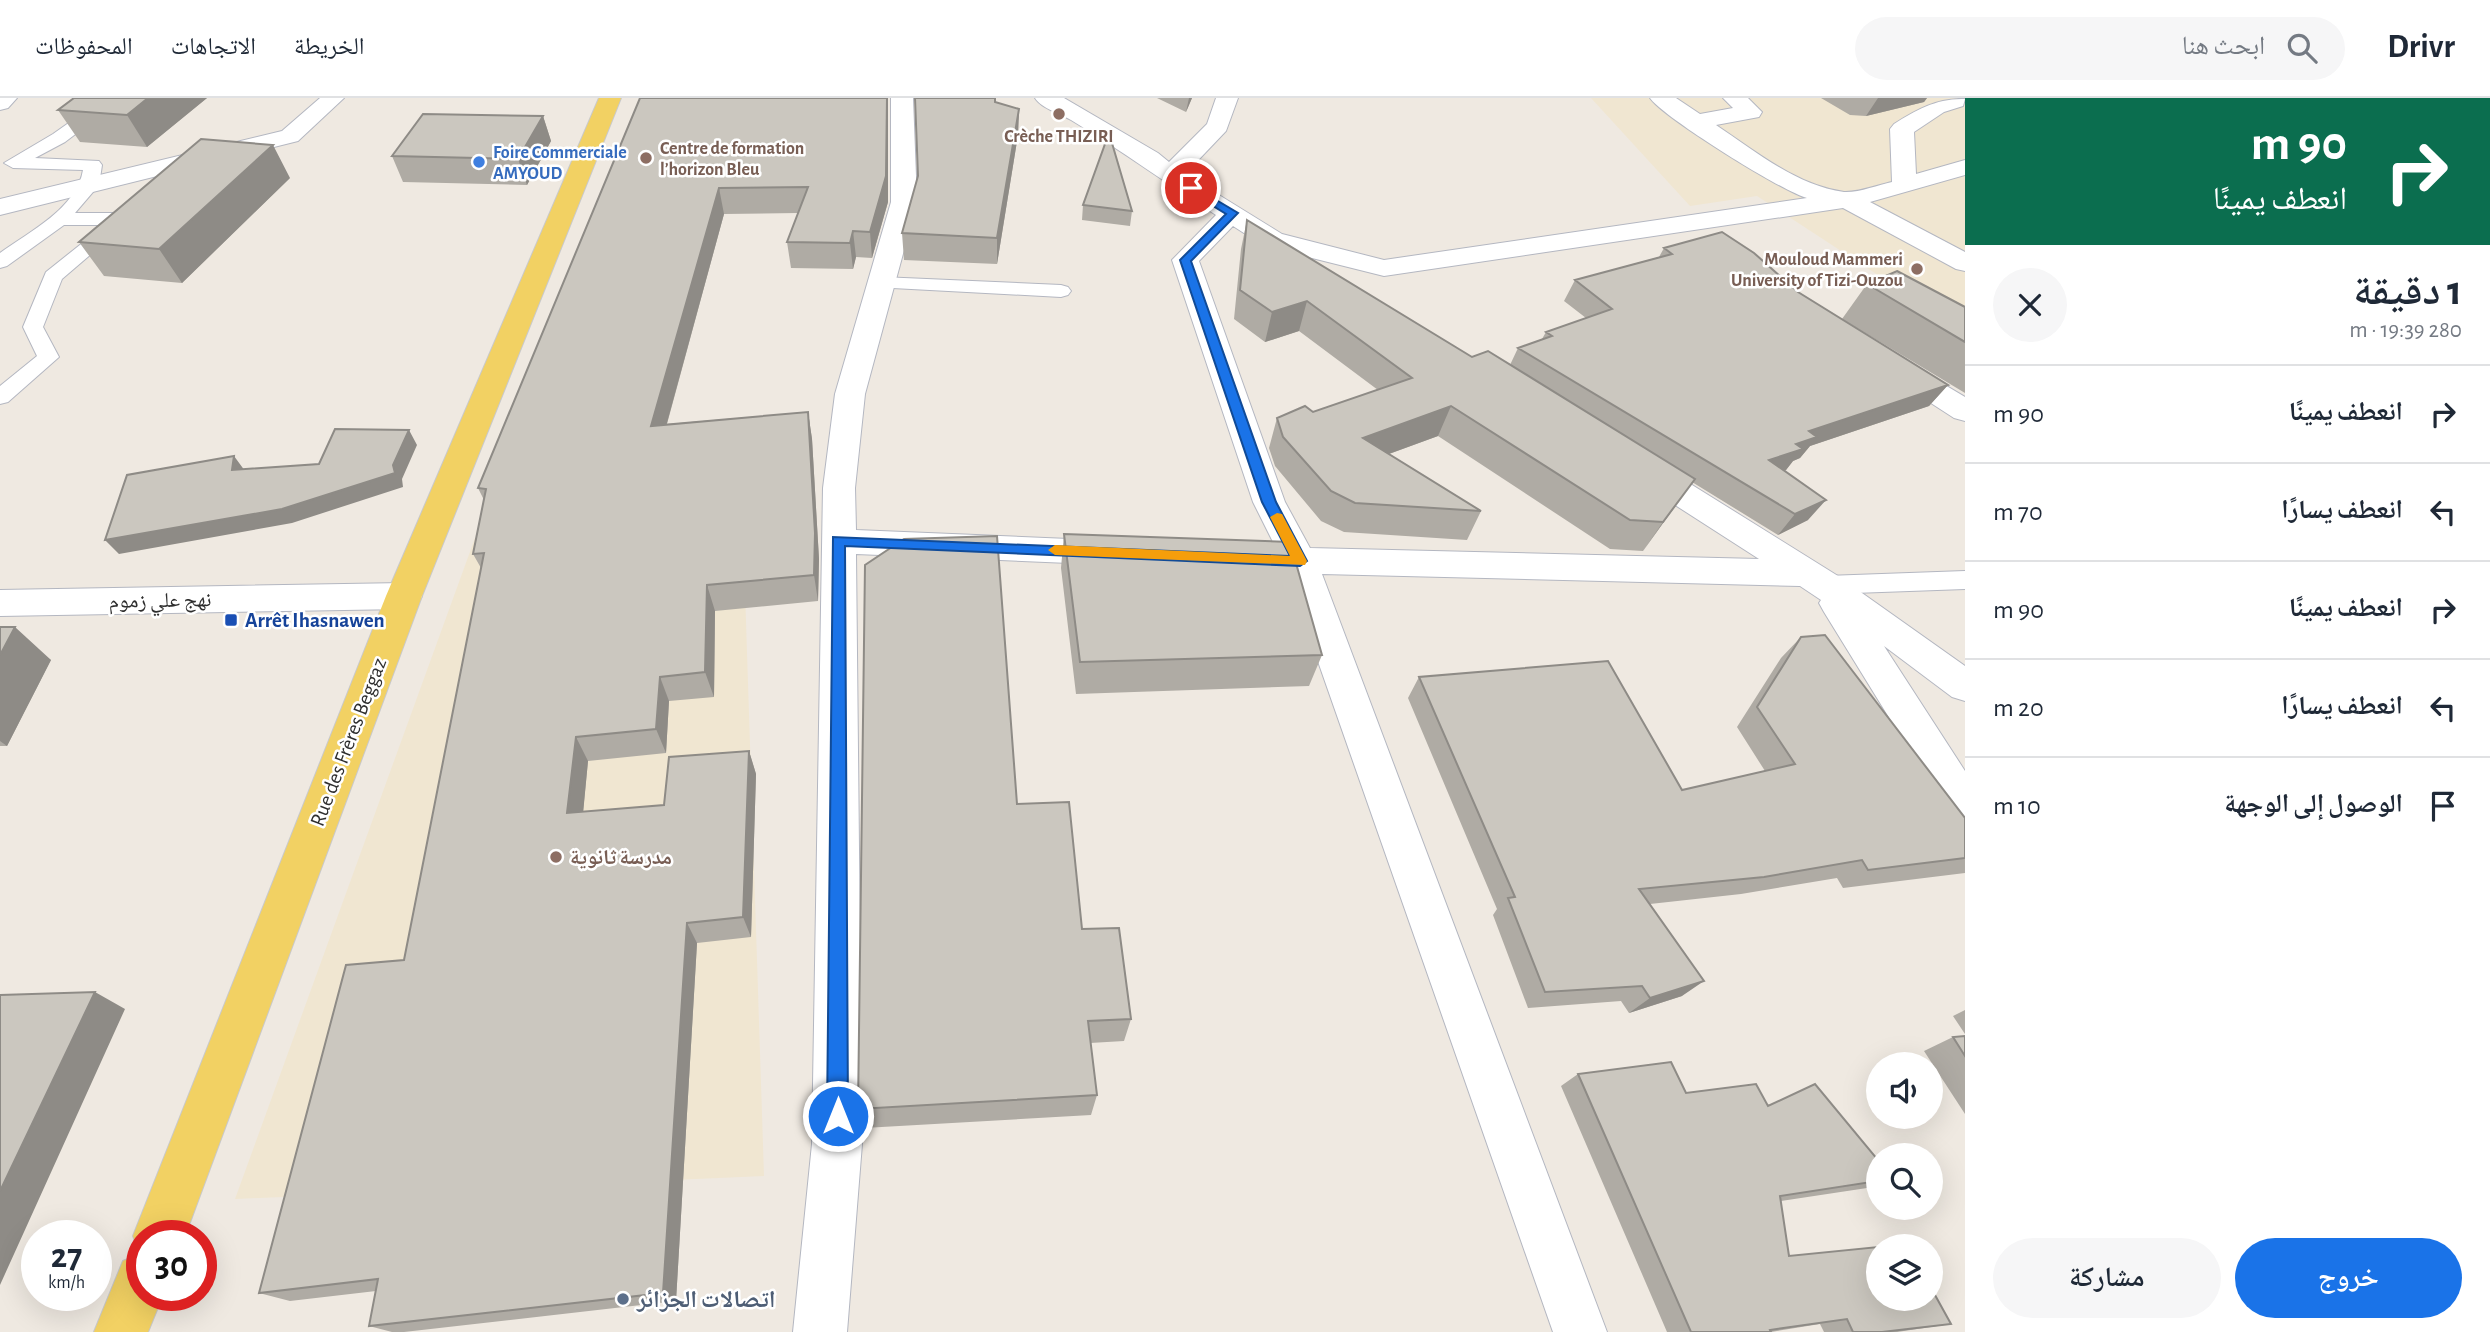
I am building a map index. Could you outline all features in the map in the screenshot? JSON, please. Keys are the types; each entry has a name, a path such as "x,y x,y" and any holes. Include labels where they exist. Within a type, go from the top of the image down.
{"main road":[{"name":"Rue des Frères Beggaz","path":"165,1220 404,596 610,98"},
{"path":"121,1332 129,1311"}],"street":[{"path":"0,103 6,98"},
{"path":"0,207 290,135 333,98"},
{"path":"820,1332 837,1144 839,488 850,394 904,202 902,98"},
{"path":"1046,98 1139,151 1170,175 1273,240 1361,291"},
{"path":"1170,175 1218,126 1227,98"},
{"path":"1661,98 1755,162 1804,190 1847,200 1965,263"},
{"path":"1696,122 1751,112 1734,98"},
{"path":"1904,186 1902,129 1937,107 1955,101"},
{"path":"1273,240 1384,268 1713,231 1904,186 1965,167"},
{"path":"1233,213 1185,260 1269,502 1300,561 1580,1332"},
{"path":"1865,349 1965,411"},
{"path":"1619,454 1817,579 1965,686"},
{"path":"838,541 1151,555"},
{"path":"1246,559 1817,579"},
{"path":"1817,579 1965,806"},
{"name":"نهج علي زموم","path":"0,603 404,596"}],"lane":[{"path":"0,262 60,219 90,185 93,165 13,163 60,138 115,98"},
{"path":"0,397 48,357 33,327 53,276 124,219 60,219"},
{"path":"881,283 1061,291"},
{"path":"1817,579 1965,580"}],"shaded area":[{"name":"Mouloud Mammeri University of Tizi-Ouzou","path":"1591,98 1965,98 1965,332 1757,196 1690,206"},
{"name":"مدرسة ثانوية","path":"743,529 764,1176 235,1199 475,538"}],"building":[{"path":"74,98 148,98 127,115 58,110"},
{"path":"640,98 887,98 886,176 870,232 853,231 850,243 787,242 808,187 719,188 651,426 808,412 815,533 814,575 707,585 705,672 660,677 656,729 576,737 567,813 664,805 669,757 749,751 743,917 687,923 663,1293 369,1326 378,1279 259,1293 346,965 404,960 484,553 473,554 486,489 478,488"},
{"path":"915,98 995,98 995,102 1019,109 997,238 902,233 918,176"},
{"path":"423,114 543,116 518,159 392,156"},
{"path":"1109,133 1132,211 1083,205"},
{"path":"201,139 273,145 159,249 79,242"},
{"path":"1247,220 1472,357 1488,351 1695,479 1663,522 1630,520 1451,406 1363,438 1481,511 1355,503 1331,491 1283,437 1277,418 1305,406 1313,412 1412,378 1307,301 1272,312 1240,290"},
{"path":"1722,232 1754,253 1798,292 1948,385 1809,431 1817,437 1796,444 1803,449 1769,460 1826,500 1795,514 1518,348 1552,336 1546,332 1612,309 1575,280 1672,254 1664,248"},
{"path":"1897,271 1965,307 1965,342 1867,284"},
{"path":"335,429 409,430 393,465 395,473 282,509 105,540 127,475 234,456 232,470 319,464"},
{"path":"1064,534 1290,542 1322,655 1080,662"},
{"path":"997,536 1017,804 1069,802 1082,929 1119,928 1131,1019 1088,1021 1097,1095 858,1109 865,565 904,539"},
{"path":"0,627 15,627 0,655"},
{"path":"1825,635 1965,818 1965,858 1868,870 1862,860 1764,877 1639,889 1704,981 1650,998 1642,986 1545,992 1508,898 1515,897 1419,677 1608,661 1682,790 1795,764 1757,707 1801,637"},
{"path":"95,992 0,1191 0,995"},
{"path":"1965,1036 1965,1056 1953,1037"},
{"path":"1671,1062 1686,1093 1756,1084 1768,1106 1815,1084 1866,1146 1866,1183 1780,1196 1789,1256 1866,1248 1866,1311 1943,1310 1951,1324 1882,1332 1853,1332 1847,1319 1770,1330 1771,1332 1691,1332 1578,1074"}],"slow traffic":[{"path":"1055,550 1300,561 1277,517"}],"place":[{"name":"Crèche THIZIRI","path":"1059,114"},
{"name":"Centre de formation l’horizon Bleu","path":"646,158"},
{"name":"Foire Commerciale AMYOUD","path":"479,162"},
{"name":"Mouloud Mammeri University of Tizi-Ouzou","path":"1917,269"},
{"name":"Arrêt Ihasnawen","path":"231,620"},
{"name":"مدرسة ثانوية","path":"556,857"},
{"name":"اتصالات الجزائر","path":"623,1299"}],"route":[{"path":"838,1116 838,541 1300,561 1269,502 1185,260 1233,213 1191,188"}]}
